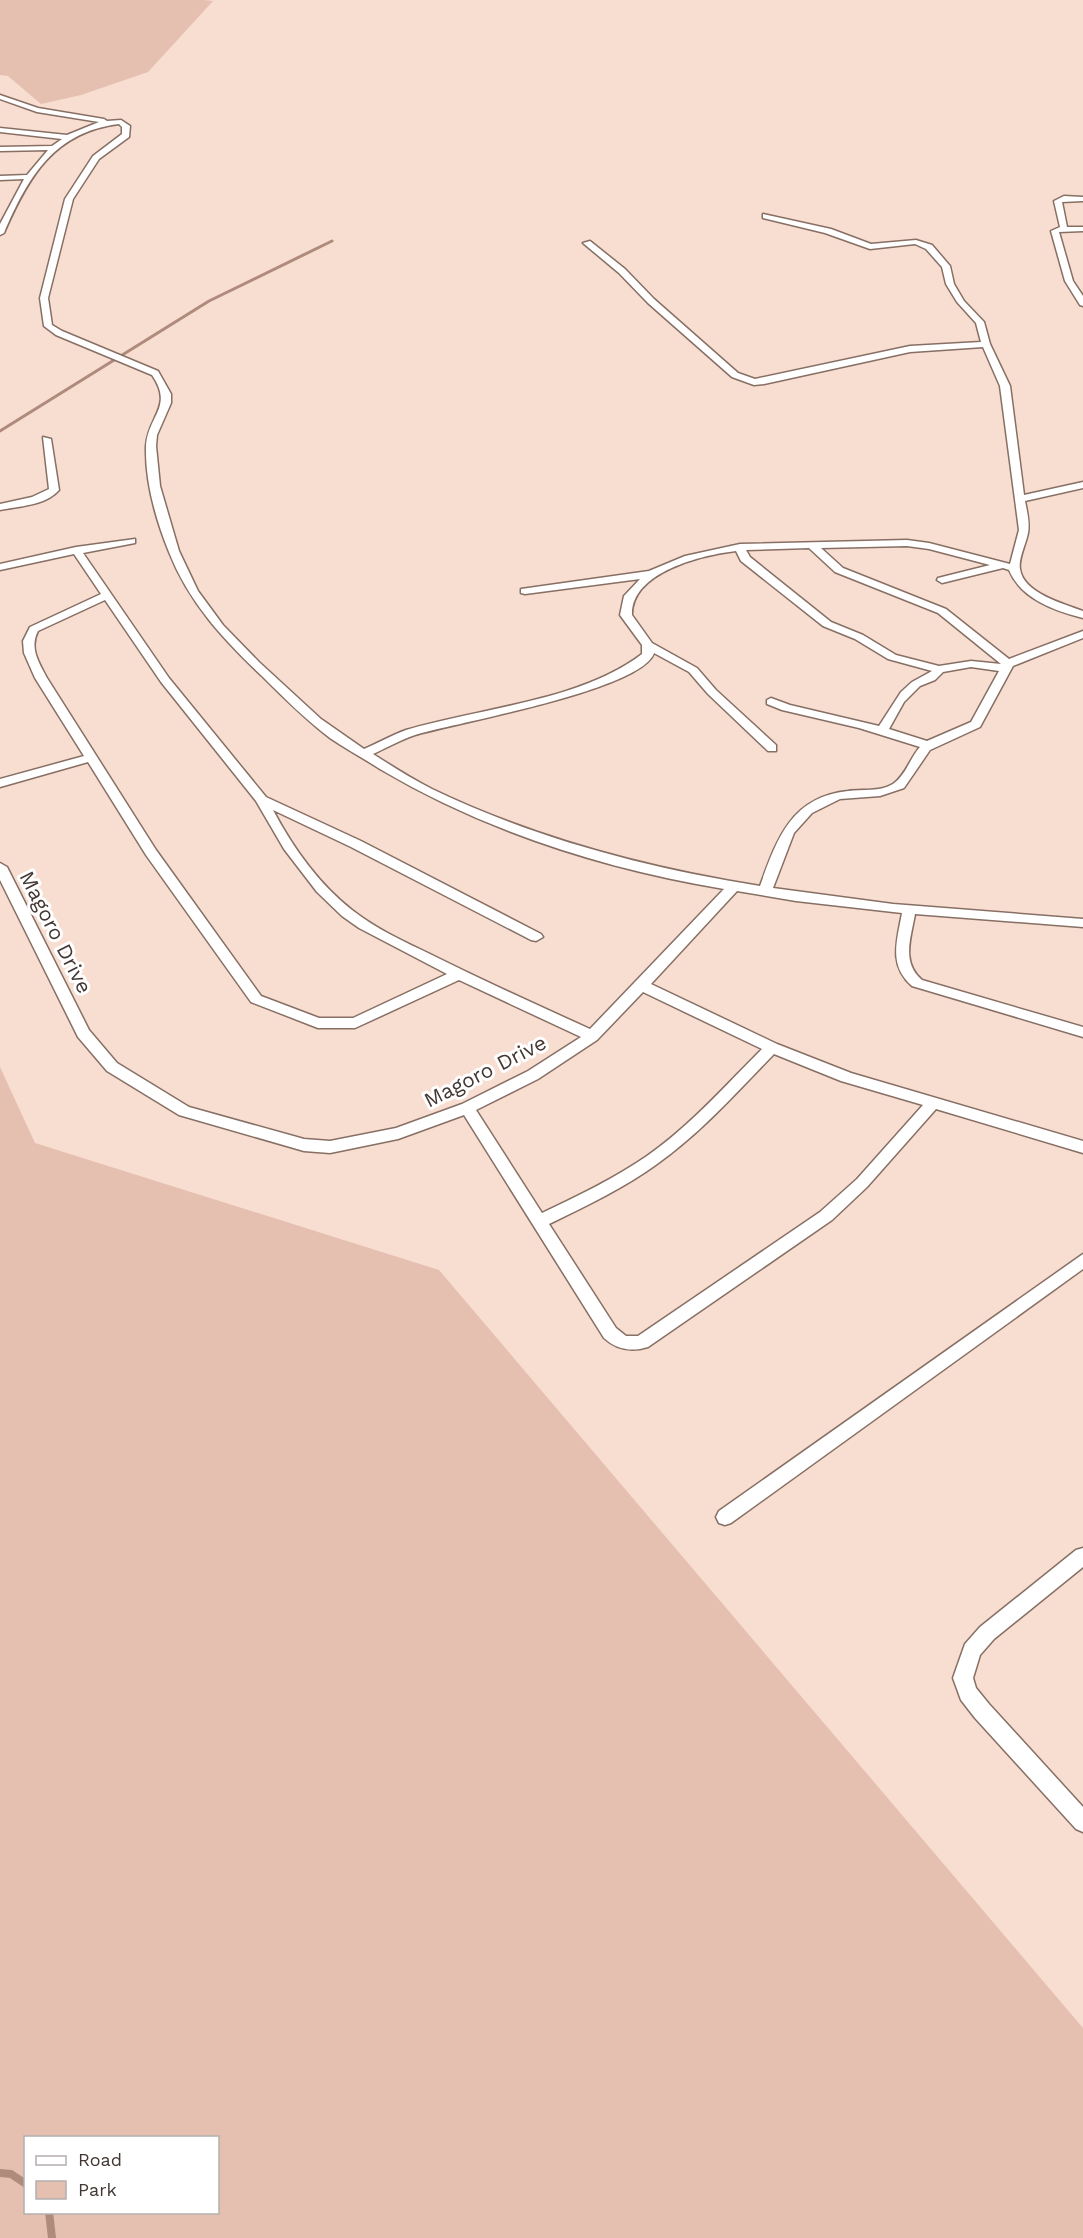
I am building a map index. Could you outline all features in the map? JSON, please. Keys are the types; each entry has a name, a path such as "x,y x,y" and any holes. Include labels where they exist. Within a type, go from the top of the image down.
{"street":[{"path":"0,97 37,110 121,122 126,126 126,135 96,158 69,199 44,298 48,326 59,333 155,373 166,386 167,402 151,443 155,485 180,566 202,606 232,642 288,695 342,740 363,754 463,808 585,855 765,892 909,911 1083,923"},
{"path":"0,233 11,206 28,177 50,148 66,137 95,125 110,122"},
{"path":"0,130 66,137"},
{"path":"0,149 50,148"},
{"path":"0,178 28,177"},
{"path":"1064,229 1058,201 1064,198 1083,199"},
{"path":"0,207 11,206"},
{"path":"766,216 828,231 870,247 916,242 929,247 946,266 950,284 961,302 980,322 986,344 1005,386 1024,535 1014,568 1019,581 1035,595 1056,606 1083,615"},
{"path":"1083,230 1055,231 1069,281 1083,303"},
{"path":"587,243 622,271 651,302 735,375 747,380 764,381 910,349 986,344"},
{"path":"0,507 38,498 54,490 46,439"},
{"path":"1020,499 1083,485"},
{"path":"0,567 29,559 131,541"},
{"path":"525,591 651,574 689,558 741,547 919,544 1014,568"},
{"path":"812,545 839,570 942,611 1007,666"},
{"path":"741,547 745,560 828,624 859,637 892,657 939,669 971,664 1007,666 1083,634"},
{"path":"76,550 165,680 262,800 272,820 313,880 348,914 369,928 458,975 592,1036"},
{"path":"942,580 1002,565"},
{"path":"651,574 629,596 626,615 648,645 693,670 712,692 772,748"},
{"path":"614,579 629,596"},
{"path":"107,595 34,629 27,638 27,648 41,678 151,852 256,999 318,1023 347,1024 355,1023 458,975"},
{"path":"363,754 410,733 539,702 578,690 630,669 648,655 648,645"},
{"path":"765,892 790,826 817,805 837,796 892,789 904,782 927,746 969,730 976,724 1007,666"},
{"path":"882,731 896,704 904,695 917,684 934,677 939,669"},
{"path":"771,702 786,708 882,731 927,746"},
{"path":"0,783 91,758"},
{"path":"262,800 356,844 536,937"},
{"name":"Magoro Drive","path":"0,867 83,1033 112,1067 184,1111 304,1145 330,1147 398,1133 467,1108 533,1075 592,1036 643,986 733,886"},
{"path":"909,911 901,962 904,971 917,983 1083,1032"},
{"path":"643,986 772,1048 846,1077 1083,1147"},
{"path":"540,1221 602,1190 653,1159 707,1112 772,1048"},
{"path":"467,1108 610,1334 617,1341 629,1344 642,1342 826,1216 862,1183 933,1103"},
{"path":"725,1517 1083,1260"},
{"path":"1083,1556 987,1633 972,1650 963,1677 968,1693 982,1711 1083,1822"}],"green space":[{"path":"0,0 213,1 148,72 81,95 41,104 8,76 0,75"},
{"path":"0,1067 35,1143 439,1270 1083,2028 1083,2238 0,2238"}],"waterway":[{"path":"0,431 209,301 332,241"},
{"path":"0,2173 11,2174 24,2183"},
{"path":"49,2214 52,2238"}]}
